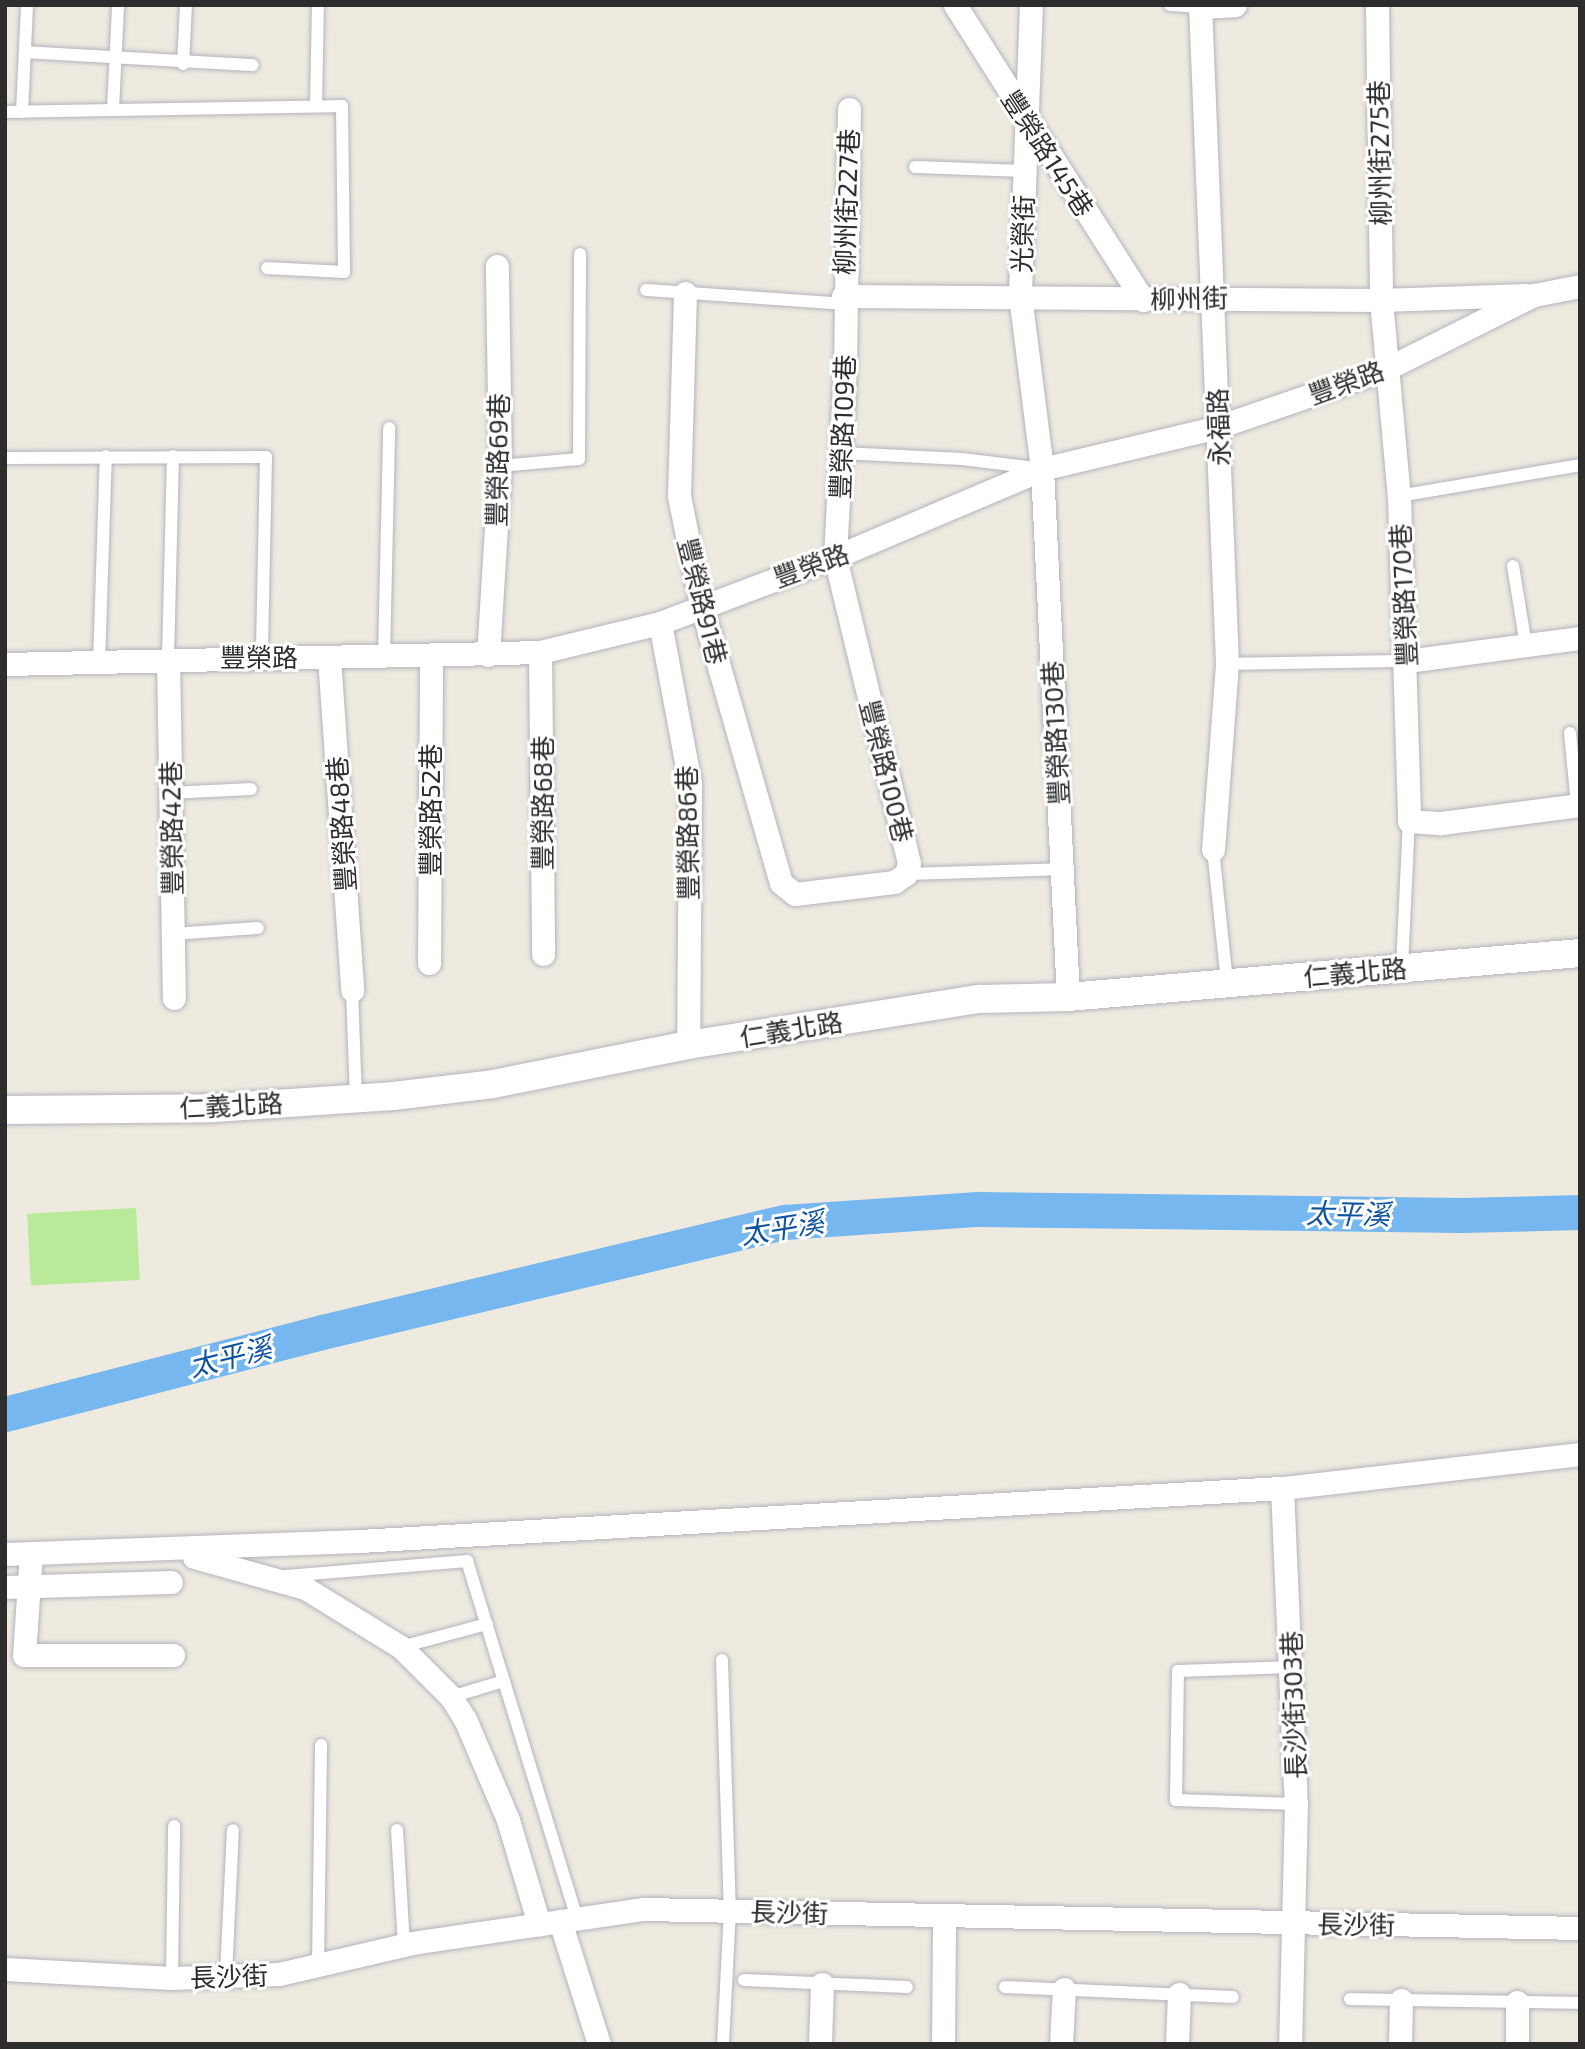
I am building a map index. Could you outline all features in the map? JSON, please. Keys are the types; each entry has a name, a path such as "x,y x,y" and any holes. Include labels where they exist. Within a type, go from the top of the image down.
{"street":[{"name":"豐榮路145巷","path":"956,5 1026,121 1143,300"},
{"name":"光榮街","path":"1031,5 1020,295 1042,469"},
{"path":"1200,6 1235,5"},
{"name":"柳州街275巷","path":"1377,5 1384,370"},
{"name":"永福路","path":"1200,6 1227,664 1213,849"},
{"name":"柳州街227巷","path":"844,300 849,109"},
{"name":"豐榮路69巷","path":"488,655 500,466 497,266"},
{"name":"豐榮路","path":"5,664 262,656 431,657 540,652 660,623 701,604 835,557 1042,469 1218,427 1384,370 1534,295 1580,286"},
{"name":"豐榮路91巷","path":"685,293 679,496 701,604 781,883 795,894"},
{"name":"柳州街","path":"844,300 1020,295 1143,300 1213,297 1381,300 1534,295"},
{"name":"豐榮路109巷","path":"835,557 842,453 844,300"},
{"name":"豐榮路170巷","path":"1384,370 1399,496 1407,660 1409,821"},
{"name":"豐榮路130巷","path":"1042,469 1068,997"},
{"name":"豐榮路100巷","path":"795,894 894,882 906,874 909,863 835,557"},
{"name":"豐榮路86巷","path":"660,623 690,783 688,1045"},
{"path":"1407,660 1580,638"},
{"name":"豐榮路68巷","path":"540,652 543,954"},
{"name":"豐榮路48巷","path":"329,657 352,990"},
{"name":"豐榮路52巷","path":"429,963 431,657"},
{"name":"豐榮路42巷","path":"168,659 174,998"},
{"path":"1409,821 1441,823 1578,805"},
{"name":"仁義北路","path":"5,1110 214,1108 356,1099 493,1084 688,1045 981,999 1068,997 1580,953"},
{"path":"5,1554 167,1551 1282,1488 1580,1454"},
{"name":"長沙街303巷","path":"1282,1488 1296,1804 1296,1922 1290,2044"},
{"path":"167,1551 306,1588 401,1647 451,1697 465,1718 508,1820 559,1921 599,2044"},
{"path":"31,1553 24,1655 173,1655"},
{"path":"5,1587 171,1581"},
{"name":"長沙街","path":"5,1969 172,1978 279,1975 404,1945 643,1909 1580,1928"},
{"path":"943,2044 944,1917"},
{"path":"820,2044 822,1983"},
{"path":"1061,2044 1064,1989"},
{"path":"1177,2044 1179,1994"},
{"path":"1400,2044 1401,2000"},
{"path":"1517,2002 1517,2044"}],"lane":[{"path":"22,111 27,5"},
{"path":"113,109 118,5"},
{"path":"183,64 186,5"},
{"path":"316,106 318,5"},
{"path":"1170,5 1200,6"},
{"path":"25,52 116,56 183,64 253,65"},
{"path":"5,112 342,106 344,272 267,268"},
{"path":"915,167 1024,171"},
{"path":"500,466 579,459 580,254"},
{"path":"646,290 844,300"},
{"path":"384,657 389,428"},
{"path":"842,453 962,458 1042,469"},
{"path":"99,663 106,456"},
{"path":"168,659 173,456"},
{"path":"5,458 266,457 262,656"},
{"path":"1399,496 1580,465"},
{"path":"1513,566 1526,645"},
{"path":"1227,664 1407,660"},
{"path":"1570,733 1578,805"},
{"path":"170,793 251,789"},
{"path":"1402,967 1409,821"},
{"path":"1213,849 1227,983"},
{"path":"906,874 1061,869"},
{"path":"172,934 258,928"},
{"path":"352,990 356,1099"},
{"path":"270,1577 467,1561 504,1681 559,1921"},
{"path":"401,1647 487,1625"},
{"path":"722,1660 730,1910 723,2044"},
{"path":"1292,1667 1178,1671 1176,1800 1296,1804"},
{"path":"451,1697 504,1681"},
{"path":"318,1965 321,1745"},
{"path":"172,1978 174,1826"},
{"path":"226,1976 233,1830"},
{"path":"397,1830 404,1945"},
{"path":"744,1980 907,1987"},
{"path":"1005,1987 1233,1997"},
{"path":"1350,1999 1580,2003"}],"green space":[{"path":"136,1208 140,1280 31,1286 27,1214"}],"waterway":[{"name":"太平溪","path":"5,1414 322,1332 785,1222 978,1209 1461,1215 1580,1212"}]}
